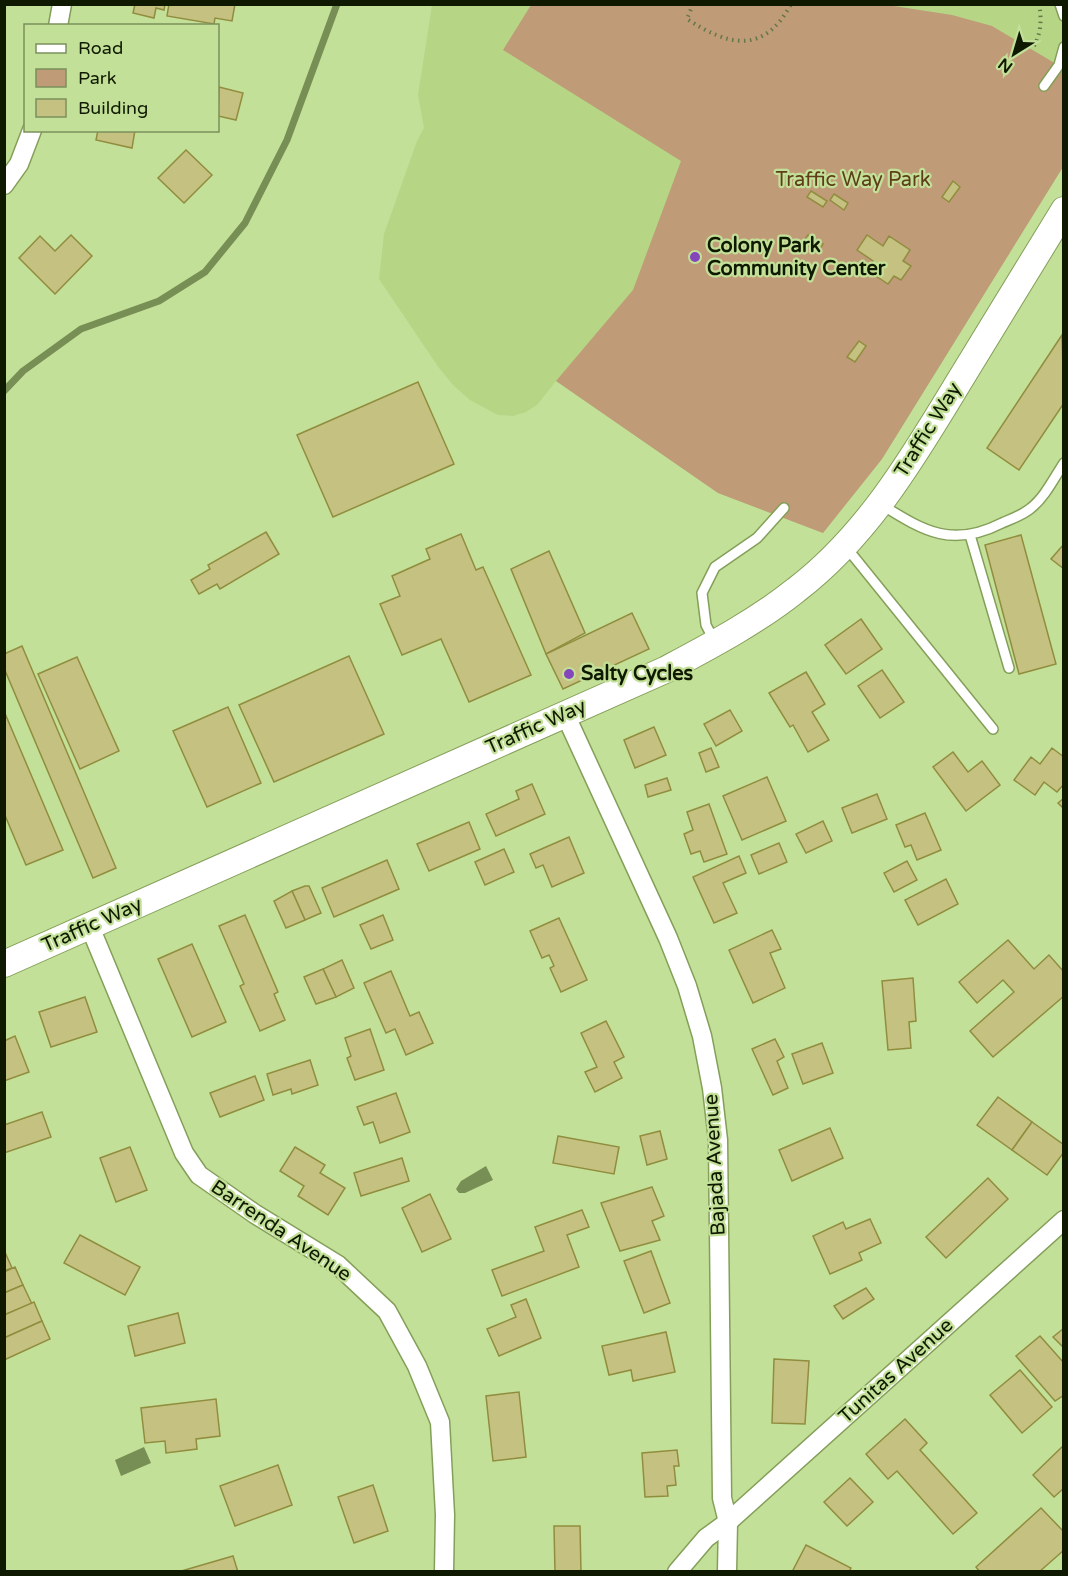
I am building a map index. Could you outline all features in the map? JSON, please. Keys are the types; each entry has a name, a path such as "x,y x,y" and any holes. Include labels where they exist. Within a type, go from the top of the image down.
{"street":[{"path":"58,24 62,4"},
{"path":"4,185 19,164 32,132"},
{"name":"Traffic Way","path":"4,964 665,670 755,619 797,589 844,545 880,504 926,436 1064,210"},
{"name":"Bajada Avenue","path":"565,714 668,938 687,986 699,1026 712,1088 718,1140 722,1498 728,1522 727,1572"},
{"name":"Barrenda Avenue","path":"90,927 184,1153 199,1175 255,1214 338,1265 387,1311 417,1366 440,1422 445,1515 444,1572"},
{"name":"Tunitas Avenue","path":"677,1572 706,1538 728,1522 1064,1221"}],"lane":[{"path":"1060,4 1064,16"},
{"path":"1044,86 1059,65 1064,47"},
{"path":"880,504 917,526 954,537 970,535 993,528 1030,509 1042,496 1064,463"},
{"path":"716,643 706,625 702,592 715,567 757,538 784,508"},
{"path":"970,535 1008,668"},
{"path":"844,545 993,729"}],"path":[{"path":"693,4 687,19 709,34 728,40 746,41 765,34 776,26 791,4"},
{"path":"1034,46 1040,28 1039,4"}],"shaded area":[{"name":"Traffic Way Park","path":"432,5 1063,5 1063,167 882,459 823,533 718,493 556,381 537,405 526,412 513,416 498,415 470,400 439,368 379,279 384,234 417,141 424,128 418,95"},
{"path":"486,1166 493,1180 465,1193 459,1193 456,1189 461,1181"},
{"path":"144,1447 151,1463 121,1476 115,1460"}],"green space":[{"name":"Traffic Way Park","path":"881,4 952,15 992,26 1063,68 1063,167 882,459 823,533 718,493 556,381 633,290 681,161 503,50 531,5"}],"building":[{"path":"135,4 165,4 164,10 156,8 154,18 133,13"},
{"path":"169,4 235,4 232,21 215,18 214,24 167,16"},
{"path":"219,87 243,93 236,120 219,116"},
{"path":"98,132 135,132 132,148 96,140"},
{"path":"186,150 212,175 184,203 158,178"},
{"path":"953,181 960,187 949,202 942,197"},
{"path":"811,191 827,201 823,207 807,197"},
{"path":"834,194 848,203 844,210 830,200"},
{"path":"71,235 92,256 55,294 19,258 40,236 55,251"},
{"path":"808,235 823,244 818,252 803,242"},
{"path":"867,235 883,246 889,236 910,250 903,261 911,266 901,280 894,276 888,284 867,270 873,261 857,250"},
{"path":"1062,335 1064,403 1019,470 987,448"},
{"path":"859,341 866,346 855,362 847,357"},
{"path":"418,382 454,464 333,517 297,435"},
{"path":"266,532 279,554 220,589 217,584 199,594 191,580 210,569 208,565"},
{"path":"461,534 476,570 483,567 531,675 469,702 441,639 402,655 380,604 400,596 392,576 430,559 426,549"},
{"path":"1021,535 1056,664 1019,674 985,545"},
{"path":"1064,544 1064,569 1051,559"},
{"path":"549,551 585,633 546,654 511,569"},
{"path":"632,613 649,649 563,689 546,654"},
{"path":"861,619 882,649 846,674 825,645"},
{"path":"22,646 116,868 93,878 4,668 4,654"},
{"path":"349,656 384,734 274,782 239,705"},
{"path":"77,657 119,751 80,769 38,674"},
{"path":"882,670 904,702 880,718 858,686"},
{"path":"806,672 825,704 812,712 829,740 808,752 793,725 790,727 769,693"},
{"path":"228,707 261,783 207,807 173,731"},
{"path":"730,710 742,731 716,746 704,724"},
{"path":"4,711 63,850 26,865 4,813"},
{"path":"654,727 666,755 635,768 624,740"},
{"path":"711,748 719,767 706,772 699,753"},
{"path":"1052,748 1064,757 1064,784 1057,792 1044,782 1035,795 1014,780 1031,757 1040,764"},
{"path":"953,752 968,772 982,761 1000,785 966,811 933,767"},
{"path":"767,777 786,821 742,840 723,796"},
{"path":"667,778 671,790 648,797 645,785"},
{"path":"532,784 545,814 496,836 486,814 519,799 516,791"},
{"path":"877,794 887,819 852,833 842,808"},
{"path":"1064,798 1064,809 1058,803"},
{"path":"709,804 727,854 704,862 700,851 691,854 684,834 693,830 687,812"},
{"path":"925,813 941,850 917,860 911,845 905,847 896,825"},
{"path":"823,821 832,841 806,853 796,834"},
{"path":"469,822 480,849 429,871 417,844"},
{"path":"569,837 584,873 552,887 543,865 536,868 530,854"},
{"path":"779,843 787,862 759,874 751,855"},
{"path":"504,849 514,872 485,885 475,862"},
{"path":"739,856 746,873 723,883 737,913 714,923 693,877"},
{"path":"387,860 399,889 334,917 322,888"},
{"path":"907,861 917,880 894,892 884,873"},
{"path":"946,879 958,904 918,925 905,900"},
{"path":"309,886 321,913 305,920 292,891"},
{"path":"292,891 305,920 286,928 274,901"},
{"path":"245,915 278,992 274,994 285,1020 260,1031 240,986 244,984 219,926"},
{"path":"383,915 393,940 371,949 360,925"},
{"path":"559,918 587,980 561,992 550,968 554,966 549,955 542,958 530,931"},
{"path":"772,930 781,949 770,953 785,988 753,1003 729,950"},
{"path":"1008,940 1034,969 1049,955 1064,972 1064,996 993,1057 970,1031 1014,992 1003,980 977,1003 959,982"},
{"path":"192,944 226,1022 192,1037 158,959"},
{"path":"342,960 354,988 336,997 323,969"},
{"path":"323,969 336,997 316,1004 304,977"},
{"path":"391,971 410,1016 419,1012 433,1043 406,1055 395,1029 386,1033 364,983"},
{"path":"913,978 916,1021 909,1022 911,1048 888,1050 882,981"},
{"path":"85,997 97,1032 51,1047 39,1012"},
{"path":"606,1021 624,1057 614,1062 622,1078 595,1092 585,1072 597,1067 581,1033"},
{"path":"370,1029 384,1070 355,1080 347,1058 351,1056 345,1038"},
{"path":"15,1036 29,1072 4,1081 4,1041"},
{"path":"775,1039 784,1057 777,1061 788,1088 773,1095 752,1049"},
{"path":"822,1043 833,1073 803,1084 792,1054"},
{"path":"310,1060 318,1085 292,1094 291,1089 273,1095 267,1074"},
{"path":"255,1076 264,1100 220,1117 210,1093"},
{"path":"396,1093 410,1132 380,1143 373,1122 364,1125 357,1107"},
{"path":"998,1097 1032,1122 1012,1150 977,1125"},
{"path":"42,1112 51,1137 4,1153 4,1125"},
{"path":"1032,1122 1064,1145 1064,1152 1047,1175 1012,1150"},
{"path":"830,1128 843,1158 792,1181 779,1150"},
{"path":"660,1131 667,1159 647,1165 640,1136"},
{"path":"558,1136 619,1147 614,1174 553,1163"},
{"path":"130,1147 147,1190 116,1202 100,1158"},
{"path":"295,1147 325,1165 320,1173 345,1188 328,1215 298,1196 304,1186 280,1171"},
{"path":"402,1158 409,1181 361,1196 354,1173"},
{"path":"988,1178 1008,1199 946,1258 926,1237"},
{"path":"652,1187 664,1216 652,1221 660,1240 620,1251 601,1203"},
{"path":"430,1194 451,1239 422,1252 402,1208"},
{"path":"582,1210 589,1227 567,1235 579,1267 502,1296 492,1270 544,1251 535,1227"},
{"path":"870,1219 881,1243 859,1253 862,1260 830,1274 813,1236 843,1222 846,1229"},
{"path":"80,1235 140,1267 125,1295 64,1263"},
{"path":"4,1250 12,1268 4,1271"},
{"path":"651,1251 670,1303 644,1313 624,1261"},
{"path":"15,1267 23,1285 4,1293 4,1272"},
{"path":"23,1285 32,1304 4,1315 4,1293"},
{"path":"866,1288 874,1299 843,1319 834,1306"},
{"path":"526,1299 541,1338 499,1356 487,1329 516,1317 511,1305"},
{"path":"34,1302 42,1321 4,1338 4,1315"},
{"path":"178,1313 185,1343 135,1356 128,1326"},
{"path":"42,1321 50,1339 4,1360 4,1338"},
{"path":"1064,1328 1064,1348 1053,1337"},
{"path":"666,1332 675,1372 633,1381 631,1370 609,1375 602,1346"},
{"path":"1040,1336 1064,1363 1064,1395 1055,1401 1016,1356"},
{"path":"774,1359 809,1361 805,1424 772,1423"},
{"path":"1020,1370 1052,1407 1022,1433 990,1395"},
{"path":"519,1392 526,1457 493,1461 486,1396"},
{"path":"216,1399 220,1436 196,1439 197,1449 166,1453 165,1441 145,1443 141,1408"},
{"path":"905,1419 927,1443 920,1450 977,1513 953,1534 897,1471 888,1479 866,1454"},
{"path":"1064,1445 1064,1488 1054,1497 1033,1475"},
{"path":"677,1450 679,1466 674,1466 676,1485 667,1486 668,1496 645,1497 642,1453"},
{"path":"278,1465 292,1505 235,1526 220,1486"},
{"path":"850,1478 873,1502 847,1526 824,1502"},
{"path":"373,1485 388,1531 354,1543 338,1497"},
{"path":"1041,1508 1064,1532 1064,1550 1039,1572 980,1572 976,1567"},
{"path":"554,1526 580,1526 581,1572 555,1572"},
{"path":"806,1545 851,1568 849,1572 792,1572"},
{"path":"233,1556 238,1572 178,1572"}],"waterway":[{"path":"4,391 23,371 81,329 159,301 205,272 245,223 287,140 337,4"}],"place":[{"name":"Colony Park Community Center","path":"695,257"},
{"name":"Salty Cycles","path":"569,674"}]}
